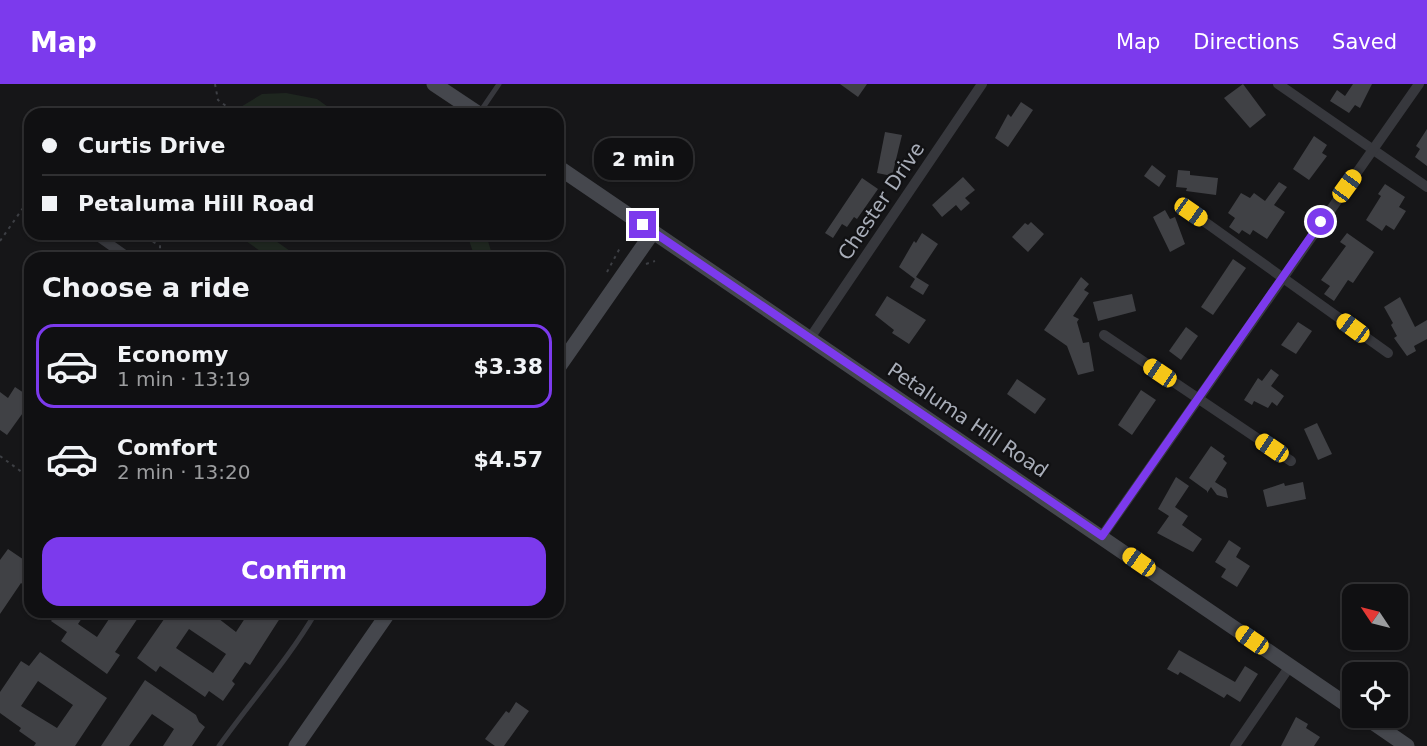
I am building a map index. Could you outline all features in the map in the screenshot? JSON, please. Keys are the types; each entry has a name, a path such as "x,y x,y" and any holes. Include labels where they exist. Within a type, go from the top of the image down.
{"main road":[{"path":"434,84 470,108"},
{"name":"Petaluma Hill Road","path":"564,171 1342,701"},
{"path":"564,359 653,232"},
{"path":"296,746 385,618"},
{"path":"1381,728 1407,746"}],"street":[{"name":"Chester Drive","path":"810,338 982,84"},
{"path":"1278,84 1427,186"},
{"path":"1102,536 1282,276 1419,84"},
{"path":"1191,212 1388,353"},
{"path":"103,240 120,252"},
{"path":"1104,335 1291,461"},
{"path":"1235,746 1290,666"}],"lane":[{"path":"483,108 499,84"},
{"path":"219,746 256,694 269,682 300,640 313,618"}],"path":[{"path":"215,84 218,100 229,108"},
{"path":"0,241 24,207"},
{"path":"150,240 160,246 160,252"},
{"path":"602,281 621,246"},
{"path":"0,456 24,474"}],"shaded area":[{"path":"286,93 317,99 330,108 239,108 262,94"},
{"path":"244,240 274,240 292,252 262,252"},
{"path":"469,240 488,240 491,252 473,252"}],"building":[{"path":"840,84 867,84 858,97"},
{"path":"1243,84 1266,115 1250,128 1224,98"},
{"path":"1353,84 1372,84 1360,108 1355,105 1349,113 1330,101 1337,90 1345,96"},
{"path":"1021,102 1033,110 1008,147 995,138 1008,114 1011,117"},
{"path":"1427,129 1427,166 1415,157 1420,149 1416,146"},
{"path":"885,132 902,135 892,176 877,173"},
{"path":"1314,136 1327,145 1322,153 1327,156 1309,180 1293,169"},
{"path":"1152,165 1166,176 1159,187 1144,176"},
{"path":"1178,170 1190,171 1190,175 1218,178 1216,195 1186,191 1187,188 1176,187"},
{"path":"963,177 975,190 965,198 970,203 961,211 956,205 942,217 932,205"},
{"path":"862,178 878,189 857,219 854,217 847,227 842,224 833,238 825,233"},
{"path":"1279,182 1287,187 1274,205 1285,212 1267,239 1253,230 1250,235 1242,230 1239,234 1229,227 1235,218 1228,213 1241,193 1250,198 1254,193 1265,201"},
{"path":"1385,184 1405,197 1399,207 1406,211 1394,230 1386,225 1382,231 1366,220 1381,196 1378,194"},
{"path":"1165,210 1170,219 1175,217 1185,244 1170,252 1153,217"},
{"path":"1031,222 1044,234 1028,252 1012,237 1025,223 1028,225"},
{"path":"922,233 938,244 916,277 929,285 923,295 910,287 915,279 899,267 914,241 916,243"},
{"path":"1347,233 1374,252 1353,283 1348,280 1334,301 1324,294 1330,286 1321,280 1346,246 1340,242"},
{"path":"1233,259 1246,268 1213,315 1201,307"},
{"path":"1081,277 1089,284 1084,290 1089,293 1073,316 1079,319 1077,322 1083,343 1089,342 1094,371 1078,375 1067,346 1044,330"},
{"path":"1132,294 1136,311 1098,321 1093,302"},
{"path":"887,296 926,320 909,344 892,333 894,330 875,315"},
{"path":"1400,297 1415,327 1427,320 1427,339 1414,346 1416,351 1407,356 1394,338 1397,336 1391,325 1393,323 1384,307"},
{"path":"1298,322 1312,331 1296,354 1281,345"},
{"path":"1186,327 1198,336 1181,360 1169,351"},
{"path":"1271,369 1279,375 1271,386 1284,396 1277,406 1272,402 1268,408 1254,401 1252,405 1244,400 1258,378 1262,381"},
{"path":"1017,379 1046,399 1035,414 1007,394"},
{"path":"15,387 24,393 24,411 7,435 0,430 0,392 8,398"},
{"path":"1141,390 1156,400 1132,435 1118,425"},
{"path":"1317,423 1332,454 1318,460 1304,429"},
{"path":"1211,446 1225,456 1223,459 1227,463 1215,482 1226,489 1228,498 1217,495 1211,487 1207,493 1189,478"},
{"path":"1176,477 1189,486 1175,507 1188,516 1182,525 1202,539 1193,552 1157,533 1169,516 1158,509"},
{"path":"1303,482 1306,499 1267,507 1263,490 1284,483 1285,486"},
{"path":"1229,540 1241,548 1236,557 1250,566 1237,587 1221,577 1226,569 1215,562"},
{"path":"8,549 24,560 24,585 21,583 0,614 0,560"},
{"path":"53,618 82,618 78,624 97,637 110,618 138,618 115,652 120,655 107,674 61,641 67,632 51,621"},
{"path":"165,618 218,618 236,632 245,618 280,618 250,665 245,662 232,681 235,684 223,701 209,691 205,697 160,666 156,672 137,658","holes":["189,629 226,654 213,673 176,648"]},
{"path":"1179,650 1235,682 1245,666 1258,674 1240,702 1227,694 1224,698 1180,672 1178,675 1167,669"},
{"path":"40,652 107,698 75,746 34,746 36,743 19,731 21,728 0,713 0,692 21,661 29,666","holes":["38,681 73,705 57,728 21,706"]},
{"path":"145,680 196,715 205,727 192,746 163,746 174,729 152,714 129,746 101,746"},
{"path":"516,702 529,711 504,746 495,746 485,739 506,711 509,713"},
{"path":"1296,717 1308,724 1306,728 1320,737 1314,746 1281,746"}],"route":[{"path":"643,225 1102,536 1321,222"}]}
